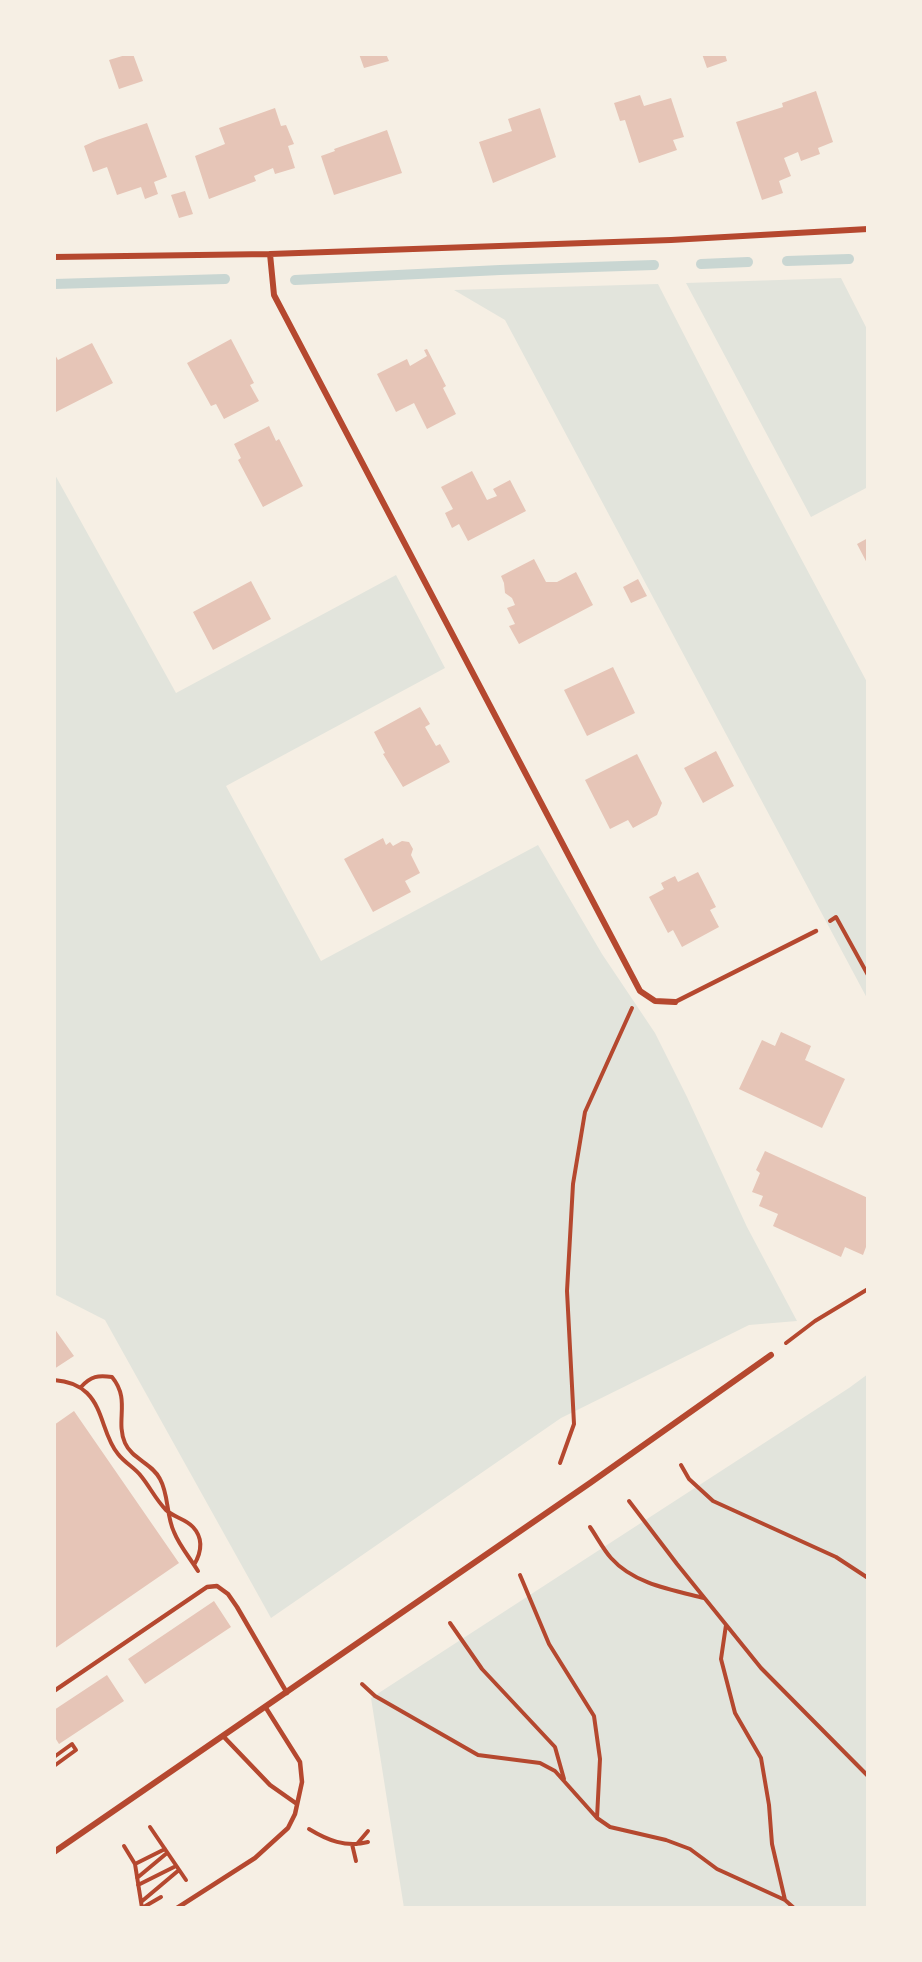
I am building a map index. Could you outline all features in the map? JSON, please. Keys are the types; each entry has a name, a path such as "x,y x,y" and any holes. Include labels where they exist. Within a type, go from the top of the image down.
{"street":[{"path":"54,257 270,254 671,240 868,229"},
{"path":"270,254 274,295 640,991 655,1001 675,1002"},
{"path":"54,1852 287,1693 771,1355"}],"lane":[{"path":"675,1002 816,931"},
{"path":"54,1691 207,1587 217,1586 228,1594 287,1693"},
{"path":"177,1908 255,1858 288,1828 292,1819 302,1782 300,1762 266,1707"},
{"path":"223,1736 270,1785 297,1804"}],"path":[{"path":"816,931 836,917 868,975"},
{"path":"560,1463 574,1424 567,1291 573,1184 585,1112 640,991"},
{"path":"771,1355 815,1321 868,1289"},
{"path":"81,1388 89,1378 100,1375 112,1377 120,1387 122,1432 125,1444 160,1478 174,1532 207,1587"},
{"path":"54,1380 64,1381 81,1388 98,1407 111,1444 119,1456 140,1474 168,1512 193,1527 199,1538 201,1553 194,1565"},
{"path":"681,1465 689,1479 713,1501 836,1557 868,1578"},
{"path":"629,1501 761,1668 868,1776"},
{"path":"590,1527 611,1559 628,1571 651,1584 704,1598"},
{"path":"520,1575 549,1644 594,1716 600,1759 597,1818"},
{"path":"450,1623 482,1670 555,1747 565,1783"},
{"path":"726,1624 721,1659 735,1713 761,1758 769,1805 772,1844 785,1900"},
{"path":"362,1684 375,1696 478,1755 540,1763 555,1771 597,1818 610,1827 666,1840 690,1849 717,1869 785,1900 794,1908"},
{"path":"54,1757 72,1744 76,1750 54,1766"},
{"path":"292,1819 324,1838 345,1845 368,1842"},
{"path":"150,1827 185,1879"},
{"path":"354,1844 368,1831"},
{"path":"354,1844 356,1861"},
{"path":"124,1846 135,1864 142,1908"},
{"path":"135,1864 166,1851"},
{"path":"137,1878 166,1851"},
{"path":"138,1885 176,1866"},
{"path":"141,1902 179,1870"}],"shaded area":[{"path":"841,278 868,331 868,487 811,517 686,283"},
{"path":"658,284 868,684 868,1000 505,320 454,290"},
{"path":"54,473 176,693 396,575 445,668 226,786 321,961 538,845 602,954 655,1033 747,1227 797,1321 749,1325 561,1418 271,1618 105,1320 54,1294"},
{"path":"868,1374 868,1908 404,1908 371,1698"}],"building":[{"path":"133,54 143,81 119,89 109,60"},
{"path":"359,54 386,54 389,61 364,68"},
{"path":"702,54 725,54 727,61 707,68"},
{"path":"816,91 833,142 818,148 820,154 801,161 798,152 784,158 791,176 779,181 783,193 762,200 736,122 783,107 782,103"},
{"path":"640,95 644,106 671,98 684,137 673,140 677,150 639,163 625,120 620,121 614,103"},
{"path":"275,108 281,126 286,125 294,144 288,146 295,168 275,174 273,168 254,176 256,181 209,199 195,156 225,144 219,128"},
{"path":"540,108 556,157 493,183 479,142 512,131 508,119"},
{"path":"147,123 167,177 154,182 158,194 145,199 141,187 117,195 107,167 93,172 84,146"},
{"path":"387,130 402,173 334,195 321,156"},
{"path":"185,191 193,214 179,218 171,195"},
{"path":"231,339 254,383 250,385 259,401 224,419 216,404 211,406 187,363"},
{"path":"92,343 113,383 54,413 54,353 58,360"},
{"path":"427,349 446,386 443,388 456,414 427,429 414,403 396,412 377,374 407,359 410,366 427,356 424,350"},
{"path":"269,426 276,441 279,439 303,486 263,507 238,460 241,458 234,444"},
{"path":"472,471 487,500 497,496 493,489 510,480 526,511 468,541 459,524 452,528 445,513 453,509 441,487"},
{"path":"868,538 868,565 857,544"},
{"path":"534,559 546,582 557,582 576,572 593,605 519,644 509,626 515,624 507,608 515,605 512,598 505,593 501,576"},
{"path":"638,579 647,596 631,603 623,587"},
{"path":"251,581 271,619 213,650 193,612"},
{"path":"613,667 635,713 587,736 564,690"},
{"path":"420,707 430,724 425,727 436,746 440,744 450,762 403,787 383,754 385,753 374,732"},
{"path":"716,751 734,786 703,803 684,768"},
{"path":"637,754 662,803 657,815 633,828 628,820 610,829 585,780"},
{"path":"383,838 386,845 390,842 393,846 402,841 409,842 413,849 411,855 420,873 405,881 411,892 373,912 344,859"},
{"path":"698,872 716,907 710,910 719,927 682,947 673,930 668,933 649,897 664,889 661,883 675,876 678,882"},
{"path":"781,1032 811,1046 805,1060 845,1079 822,1128 739,1089 762,1040 775,1046"},
{"path":"765,1151 868,1198 868,1248 866,1247 863,1255 845,1247 841,1257 773,1226 778,1214 759,1206 763,1196 752,1192 760,1173 756,1170"},
{"path":"54,1328 74,1356 54,1369"},
{"path":"74,1411 179,1563 54,1649 54,1425"},
{"path":"214,1601 231,1627 145,1684 128,1659"},
{"path":"107,1675 124,1701 59,1744 54,1736 54,1710"}],"waterway":[{"path":"787,261 849,259"},
{"path":"701,264 748,262"},
{"path":"295,280 654,265"},
{"path":"54,284 225,279"}]}
